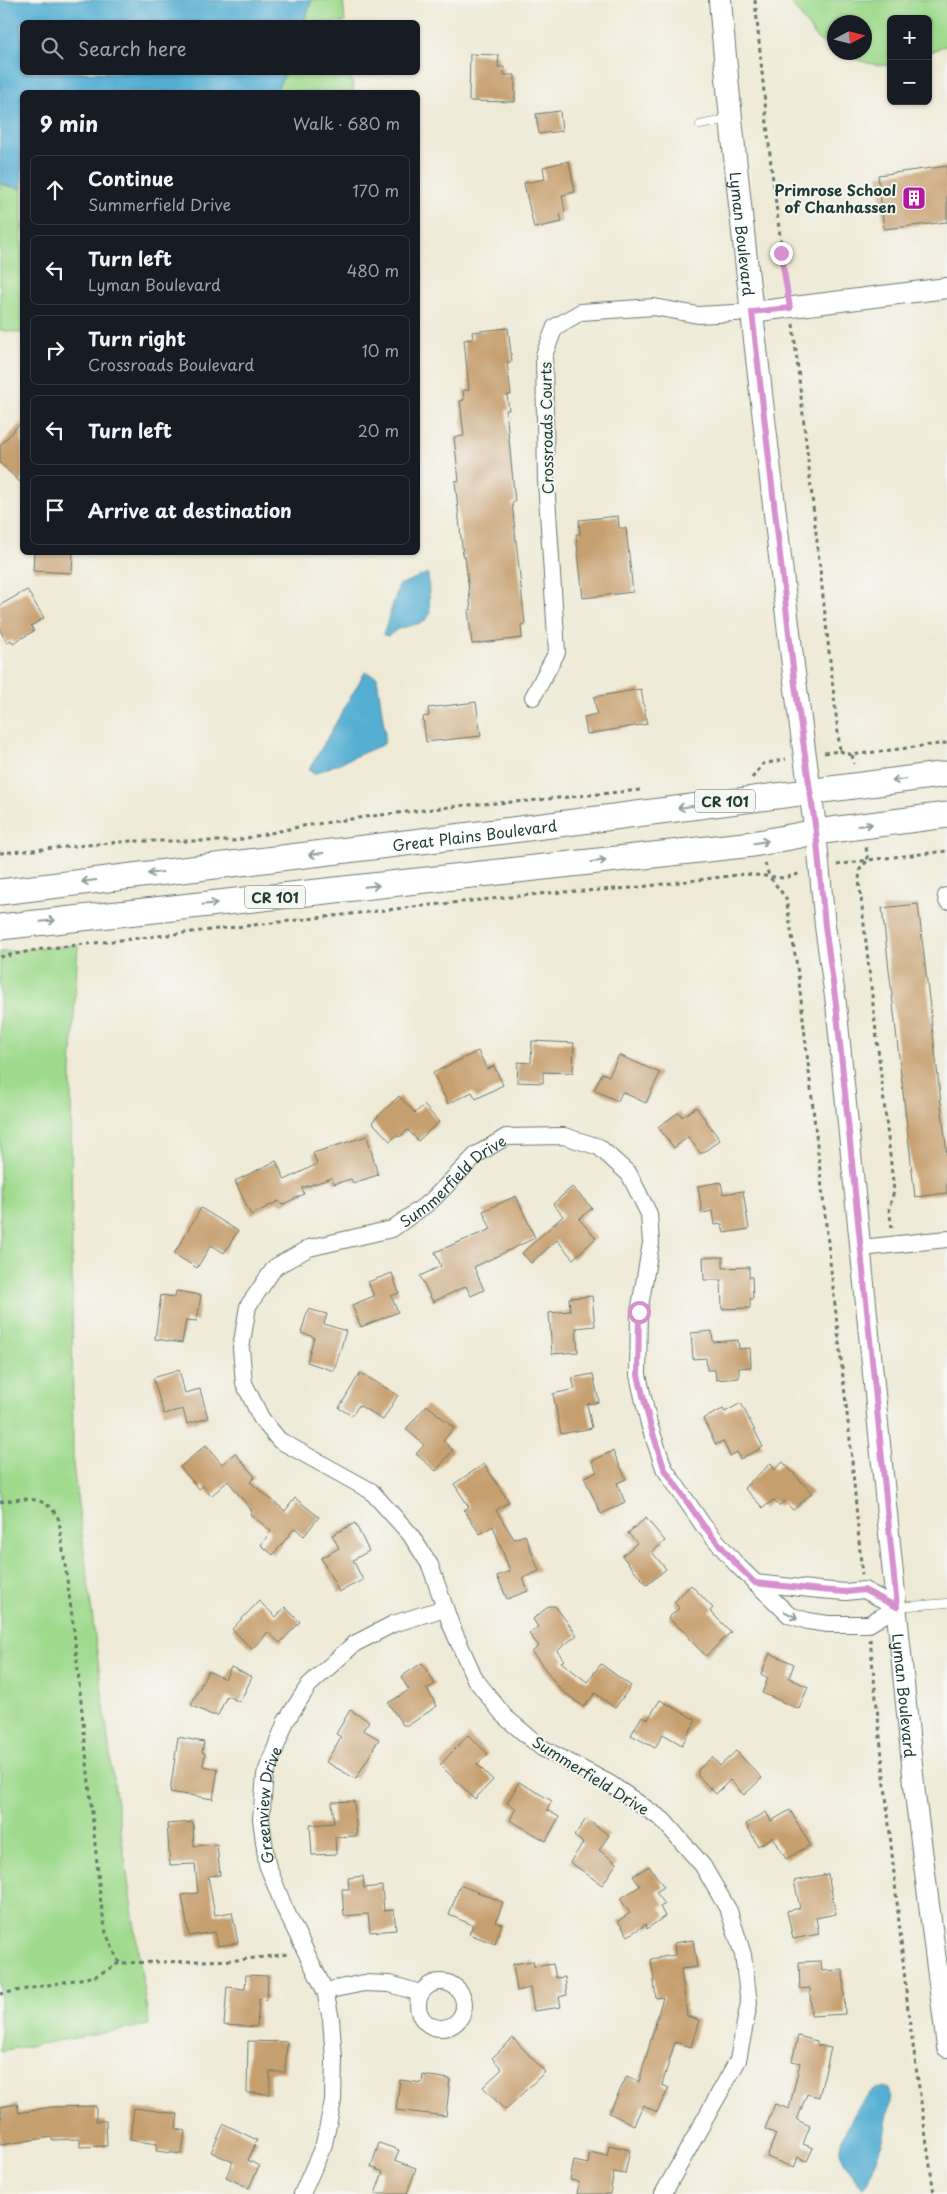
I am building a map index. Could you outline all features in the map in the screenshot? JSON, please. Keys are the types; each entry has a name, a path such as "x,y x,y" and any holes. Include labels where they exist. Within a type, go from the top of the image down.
{"main road":[{"name":"Lyman Boulevard","path":"720,0 730,119 752,312 794,675 816,832"},
{"name":"Great Plains Boulevard","path":"0,892 504,831 947,774"},
{"name":"CR 101","path":"0,927 758,843 816,832 947,815"}],"street":[{"path":"752,312 947,288"},
{"name":"Crossroads Courts","path":"533,697 557,652 546,481 544,356 556,327 581,312 654,307 698,315 752,312"},
{"name":"Lyman Boulevard","path":"816,832 825,926 836,1004 915,1794 947,2047"},
{"name":"Summerfield Drive","path":"664,2194 738,2060 749,2003 743,1955 729,1911 703,1866 663,1820 609,1783 542,1748 505,1717 475,1679 445,1608 430,1566 410,1534 371,1491 279,1440 267,1426 261,1418 244,1383 241,1348 248,1306 275,1267 309,1248 392,1229 431,1201 476,1155 506,1137 564,1136 599,1148 629,1174 649,1214 651,1243 639,1312 638,1375 652,1433 664,1468 703,1525 737,1565 789,1615 808,1621 828,1624 869,1624"},
{"path":"861,1248 947,1239"},
{"path":"755,1583 846,1592 864,1590 897,1607"},
{"path":"869,1624 897,1607"},
{"name":"Greenview Drive","path":"302,2194 324,2144 333,2101 334,2059 331,2019 326,1991 284,1907 267,1864 261,1818 265,1775 286,1721 309,1685 354,1644 393,1624 445,1608"},
{"path":"326,1991 364,1983 390,1984 420,1993"}],"lane":[{"path":"700,125 730,119"},
{"path":"897,1607 947,1603"}],"path":[{"path":"755,0 771,165 784,275 796,347 840,751 852,755 947,743"},
{"path":"0,853 131,841 233,841 303,826 391,814 467,805 528,802 646,790"},
{"path":"758,843 769,876 786,898 798,973 851,1449 864,1590"},
{"path":"894,1244 889,1209 894,1191 859,880 860,869 868,860 947,851"},
{"path":"0,1502 27,1498 39,1500 48,1504 55,1511 59,1520 74,1631 101,1904 106,1933 119,1964"},
{"path":"869,1624 908,2010 934,2194"},
{"path":"0,1994 96,1976 119,1964 239,1960 307,1952"}],"green space":[{"path":"312,0 343,0 345,20 305,20"},
{"path":"789,0 947,0 947,46 932,52 932,15 887,15 887,65 878,65 858,60 872,60 872,15 827,15 827,45 818,40"},
{"path":"284,75 350,75 354,90 276,90"},
{"path":"0,184 20,189 20,333 0,330"},
{"path":"420,262 422,278 420,288"},
{"path":"78,945 71,1071 73,1464 112,1770 149,2025 0,2051 0,952"}],"water":[{"path":"0,0 312,0 305,20 20,20 20,75 285,75 276,90 20,90 20,189 0,184"},
{"path":"428,573 430,614 424,622 398,629 388,636 383,635 399,585"},
{"path":"365,672 377,677 385,733 384,744 314,774 309,770"},
{"path":"884,2087 889,2089 891,2095 884,2137 868,2183 862,2187 846,2165 841,2155 840,2146 854,2114 863,2100 870,2093"}],"building":[{"path":"470,54 499,55 498,67 504,67 504,75 515,75 515,102 469,101"},
{"path":"560,111 562,131 539,134 536,114"},
{"path":"569,161 575,192 562,195 565,212 560,213 562,222 534,228 524,183 545,179 543,167"},
{"name":"Primrose School of Chanhassen","path":"947,166 947,222 884,229 878,175"},
{"path":"508,328 512,362 507,362 511,395 507,395 509,410 506,410 515,502 512,503 525,624 521,625 522,638 472,644 468,610 471,610 455,481 459,481 454,437 464,436 460,401 464,400 463,390 469,390 464,340 473,339 472,332"},
{"path":"20,423 20,482 0,463 0,446"},
{"path":"618,516 619,528 626,528 633,592 583,598 576,534 580,534 579,520"},
{"path":"34,555 73,555 72,573 33,571"},
{"path":"27,590 44,618 31,626 34,631 13,643 11,640 7,643 0,630 0,605"},
{"path":"641,689 647,724 587,734 584,717 597,714 594,697"},
{"path":"476,702 481,736 426,742 423,717 429,716 428,708"},
{"path":"918,904 947,1155 947,1193 915,1197 882,908"},
{"path":"532,1041 574,1043 573,1073 543,1072 543,1083 517,1082 518,1062 531,1063"},
{"path":"478,1051 487,1069 494,1066 503,1085 476,1099 472,1092 448,1104 433,1073"},
{"path":"619,1055 660,1073 646,1103 622,1092 618,1101 594,1090 602,1073 609,1076"},
{"path":"399,1096 415,1113 424,1105 439,1122 418,1141 408,1130 390,1141 372,1122"},
{"path":"696,1107 720,1140 701,1154 688,1137 674,1148 658,1127 679,1112 682,1117"},
{"path":"367,1136 378,1175 353,1183 351,1179 334,1184 332,1178 302,1188 304,1194 282,1205 279,1201 251,1215 235,1181 276,1161 285,1180 317,1164 313,1153"},
{"path":"721,1182 723,1194 743,1191 749,1229 724,1233 722,1224 715,1225 713,1211 702,1213 698,1186"},
{"path":"572,1187 592,1208 579,1219 596,1238 573,1259 557,1240 531,1263 522,1253 563,1216 553,1204"},
{"path":"516,1196 535,1238 474,1267 484,1290 471,1296 466,1286 433,1302 420,1276 441,1266 435,1252 491,1229 483,1211"},
{"path":"201,1208 238,1231 224,1253 211,1245 197,1268 174,1254"},
{"path":"703,1257 723,1257 723,1268 749,1267 749,1277 752,1277 753,1299 750,1299 750,1308 722,1309 721,1280 704,1280"},
{"path":"392,1273 399,1293 391,1296 398,1312 361,1327 352,1305 374,1296 368,1282"},
{"path":"176,1291 201,1295 197,1321 186,1320 182,1343 155,1339 161,1295 175,1297"},
{"path":"592,1296 595,1326 576,1328 578,1352 552,1354 549,1313 570,1311 569,1298"},
{"path":"308,1309 327,1314 324,1324 346,1331 334,1371 307,1362 314,1337 301,1333"},
{"path":"712,1331 713,1342 738,1340 739,1349 750,1348 751,1367 739,1368 739,1378 716,1380 715,1370 707,1370 706,1358 693,1359 691,1333"},
{"path":"179,1370 185,1393 200,1389 208,1418 187,1424 183,1409 164,1414 153,1378"},
{"path":"360,1373 398,1395 383,1420 359,1405 352,1416 339,1408"},
{"path":"593,1374 599,1402 587,1404 592,1428 561,1434 553,1394 575,1389 572,1378"},
{"path":"741,1403 763,1447 740,1459 737,1452 730,1456 723,1441 716,1445 703,1419 723,1409 725,1412"},
{"path":"427,1405 454,1428 443,1441 453,1450 436,1471 416,1454 424,1445 406,1429"},
{"path":"206,1445 222,1464 235,1453 255,1477 250,1482 285,1511 295,1498 319,1517 304,1536 295,1528 273,1555 261,1545 271,1531 250,1514 252,1511 228,1481 211,1496 203,1486 199,1489 180,1467"},
{"path":"613,1451 626,1479 617,1483 625,1502 601,1514 584,1477 597,1472 592,1461"},
{"path":"783,1462 812,1493 793,1510 784,1501 779,1506 773,1500 763,1508 744,1488 771,1463 774,1470"},
{"path":"484,1464 509,1502 496,1510 514,1539 525,1535 539,1571 523,1578 528,1591 507,1599 497,1576 510,1571 493,1526 480,1534 464,1510 469,1507 454,1484"},
{"path":"646,1518 665,1541 652,1552 666,1569 647,1585 622,1556 637,1543 628,1533"},
{"path":"355,1523 369,1551 353,1560 363,1580 339,1592 321,1558 339,1548 332,1535"},
{"path":"691,1585 713,1608 710,1611 731,1632 706,1656 688,1638 689,1636 668,1618 679,1608 674,1602"},
{"path":"259,1601 276,1617 285,1607 300,1622 280,1643 268,1632 252,1649 232,1629"},
{"path":"549,1606 555,1606 577,1635 557,1651 564,1660 561,1662 587,1682 601,1664 631,1686 615,1708 595,1693 584,1707 561,1690 532,1652 539,1646 529,1634 538,1627 533,1619"},
{"path":"770,1653 794,1664 789,1678 808,1687 799,1709 762,1693 768,1678 761,1674"},
{"path":"422,1663 435,1684 427,1689 437,1706 409,1725 403,1725 388,1703 409,1690 401,1677"},
{"path":"231,1667 252,1677 240,1702 227,1696 218,1715 212,1715 191,1705 208,1671 225,1679"},
{"path":"660,1700 696,1720 682,1745 663,1734 655,1748 631,1735 642,1716 648,1719"},
{"path":"350,1710 369,1721 363,1730 379,1739 356,1779 326,1762 341,1737 336,1734"},
{"path":"468,1735 488,1754 477,1764 493,1780 475,1799 440,1765"},
{"path":"178,1737 204,1742 202,1752 205,1753 203,1766 218,1769 213,1799 170,1792"},
{"path":"736,1751 762,1778 744,1795 730,1780 716,1794 698,1776 698,1770 712,1757 720,1766"},
{"path":"519,1782 552,1801 547,1810 559,1817 546,1841 510,1820 516,1808 507,1803"},
{"path":"354,1801 357,1836 335,1837 336,1854 312,1855 310,1825 334,1823 332,1802"},
{"path":"790,1810 810,1845 786,1859 773,1837 758,1846 746,1824 766,1812 771,1821"},
{"path":"586,1819 609,1835 599,1850 617,1863 602,1885 570,1862 583,1843 574,1836"},
{"path":"193,1822 194,1846 217,1844 220,1875 208,1876 215,1915 232,1912 238,1943 218,1946 215,1932 189,1936 182,1895 198,1893 195,1864 170,1865 167,1824"},
{"path":"649,1866 664,1887 656,1892 665,1904 660,1907 665,1916 647,1929 646,1924 628,1936 618,1921 630,1913 620,1899 640,1886 633,1876"},
{"path":"828,1874 836,1914 816,1918 819,1934 793,1939 787,1911 800,1908 794,1881"},
{"path":"363,1876 364,1888 382,1886 384,1911 394,1910 396,1930 370,1932 368,1914 344,1916 342,1889 349,1889 348,1878"},
{"path":"460,1885 503,1902 496,1922 502,1924 495,1944 469,1934 473,1925 449,1915"},
{"path":"693,1940 697,1967 681,1969 687,2016 699,2020 691,2047 675,2042 662,2085 669,2088 657,2112 643,2105 634,2125 609,2113 627,2076 639,2082 663,1997 656,1998 651,1959 675,1955 674,1943"},
{"path":"533,1961 534,1967 553,1964 556,1978 565,1977 567,1995 559,1997 561,2007 534,2011 530,1988 517,1991 513,1964"},
{"path":"821,1961 822,1971 843,1970 845,2014 811,2016 810,1988 800,1989 799,1962"},
{"path":"246,1975 268,1976 267,2000 259,1999 257,2027 224,2025 227,1987 245,1989"},
{"path":"798,2036 817,2041 817,2045 831,2048 819,2097 807,2094 797,2120 810,2126 803,2144 813,2148 807,2161 798,2157 794,2168 767,2157 776,2134 765,2129 775,2104 789,2109 800,2063 792,2061"},
{"path":"513,2038 545,2072 505,2110 483,2087 502,2069 492,2058"},
{"path":"248,2041 287,2042 285,2072 270,2072 270,2094 247,2093"},
{"path":"423,2075 450,2079 446,2116 396,2110 400,2080 422,2083"},
{"path":"17,2104 19,2113 51,2107 96,2106 96,2121 106,2121 107,2146 80,2147 80,2139 52,2140 52,2137 0,2145 1,2107"},
{"path":"134,2108 178,2114 176,2129 185,2131 182,2154 156,2151 157,2144 130,2140"},
{"path":"224,2124 257,2140 248,2160 259,2166 249,2188 226,2177 233,2162 211,2152"},
{"path":"379,2143 399,2150 395,2160 416,2168 407,2194 375,2194 383,2172 371,2167"},
{"path":"609,2145 630,2150 625,2174 614,2172 610,2194 577,2194 579,2182 570,2180 574,2161 588,2164 590,2152 607,2156"}],"place":[{"name":"Primrose School of Chanhassen","path":"914,198"}],"route":[{"path":"639,1312 638,1375 650,1424 664,1468 703,1525 737,1565 755,1583 846,1592 864,1590 897,1607 836,1004 825,926 816,832 795,685 752,312 790,308 781,253"}]}
